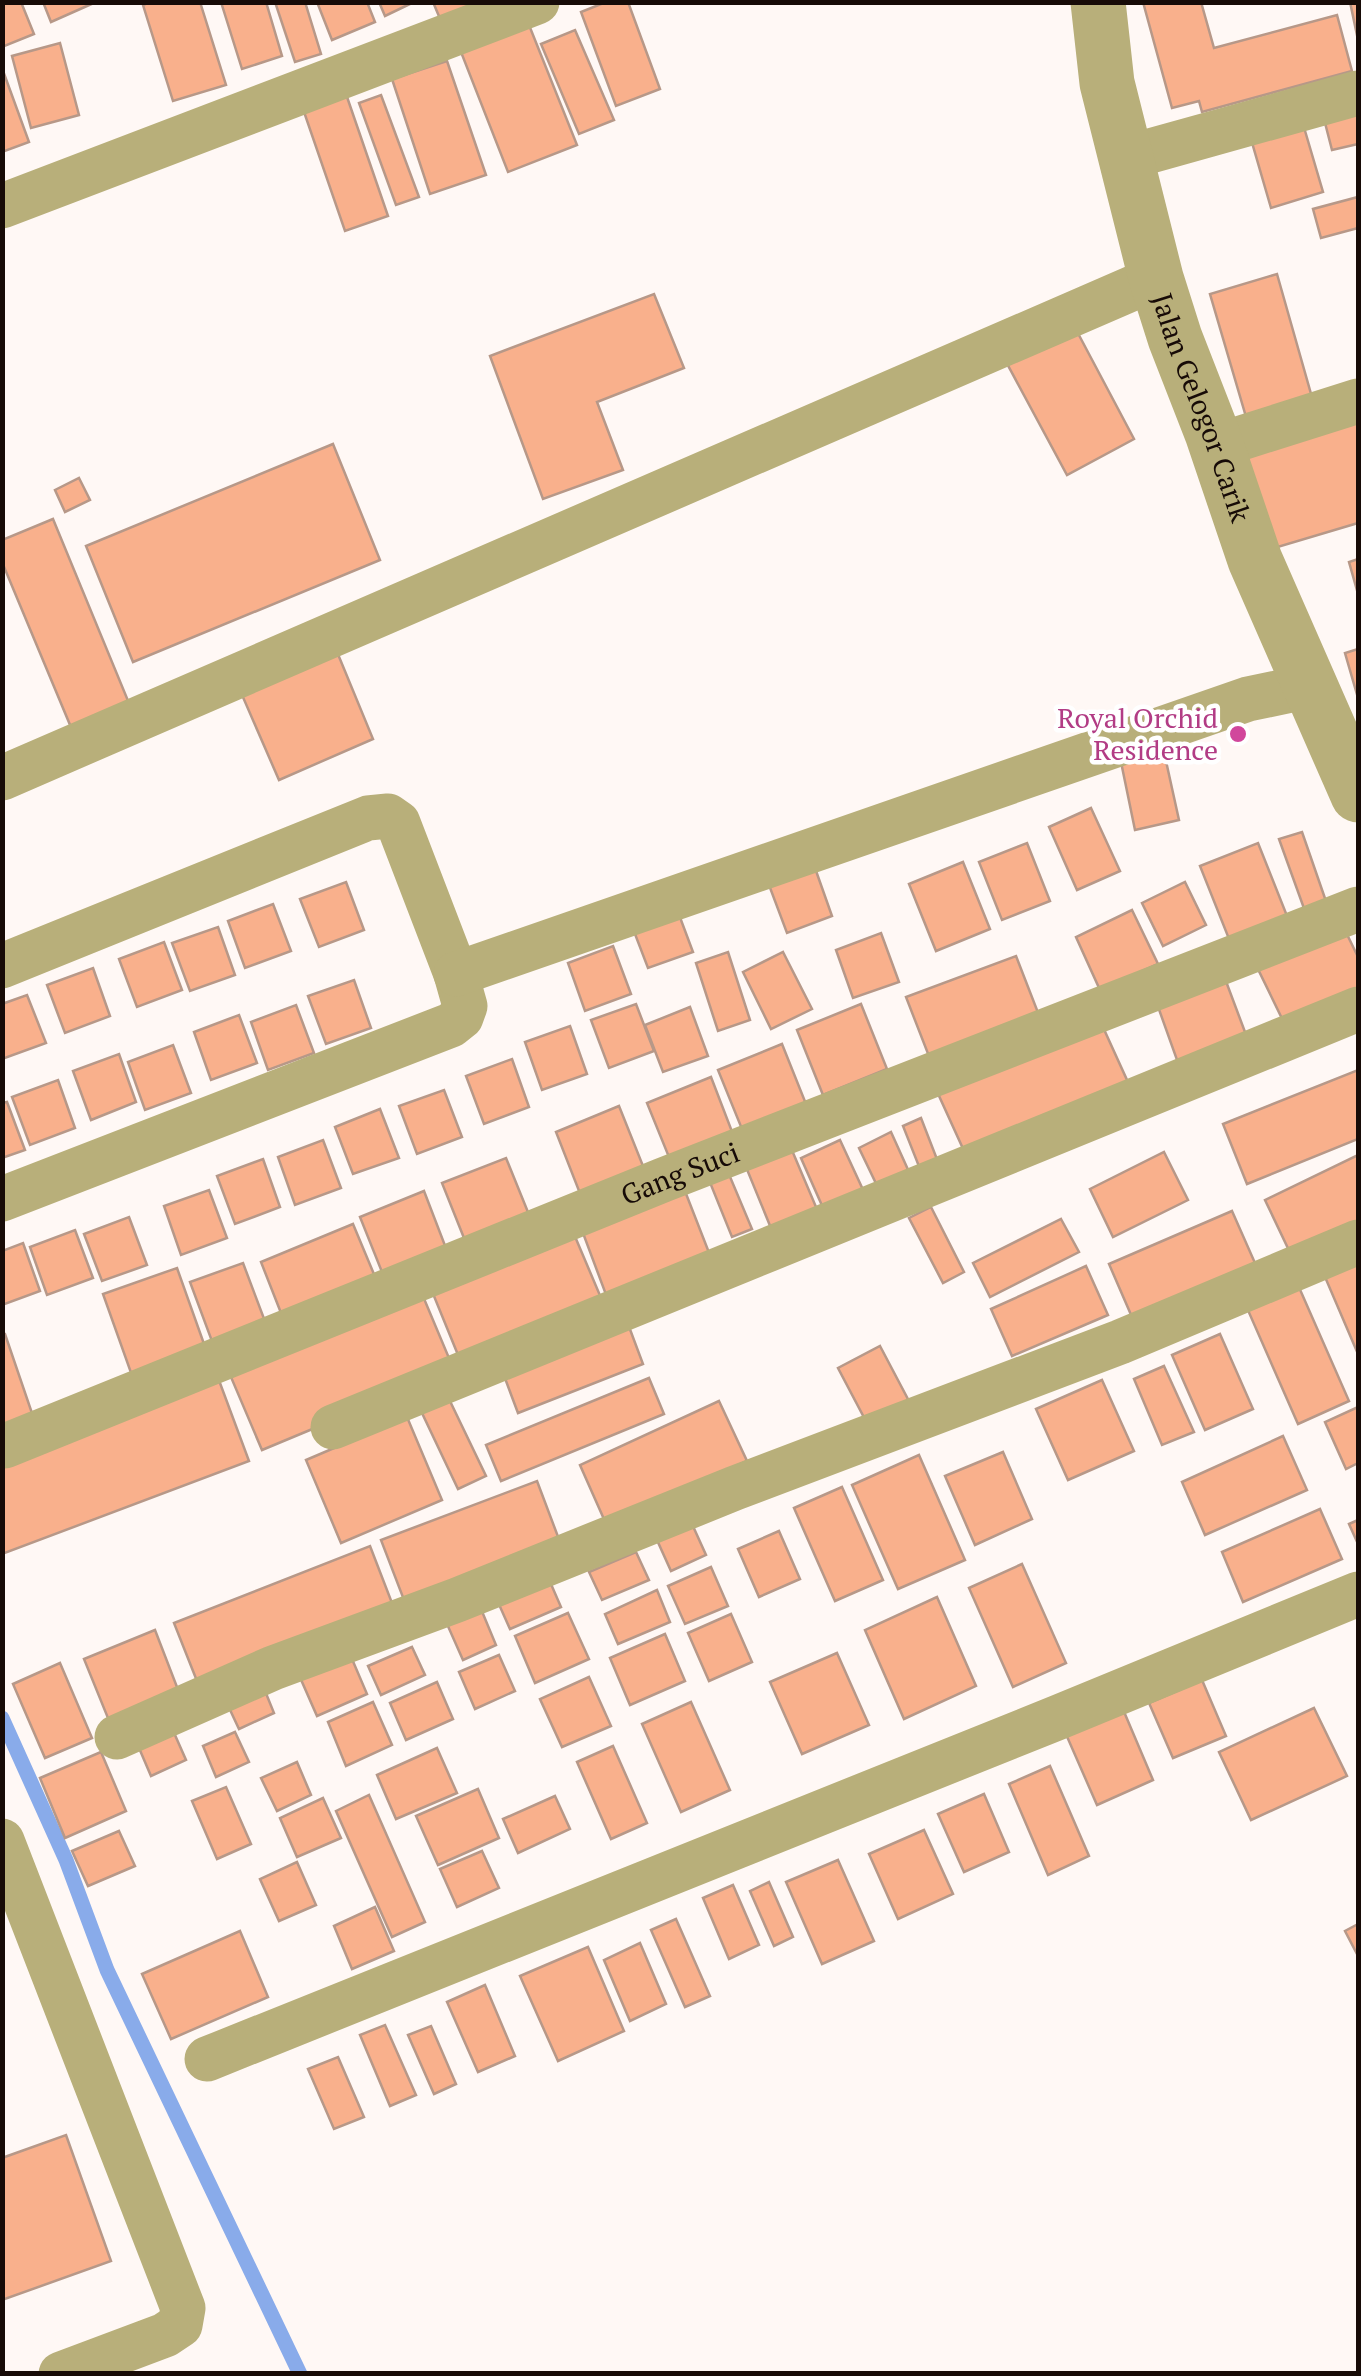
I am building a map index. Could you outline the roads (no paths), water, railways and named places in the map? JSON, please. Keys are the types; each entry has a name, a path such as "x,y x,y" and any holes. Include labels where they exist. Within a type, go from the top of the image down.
{"street":[{"path":"2,206 537,2"},
{"name":"Jalan Gelogor Carik","path":"1098,2 1108,83 1125,158 1175,338 1255,560 1358,793"},
{"path":"1125,158 1358,93"},
{"path":"2,778 1156,278"},
{"path":"1216,446 1358,402"},
{"path":"456,974 1248,699 1310,686"},
{"path":"2,966 368,818 388,816 398,823 465,1006 461,1017 451,1025 2,1199"},
{"name":"Gang Suci","path":"4,1446 663,1180 1358,909"},
{"path":"333,1427 1358,1009"},
{"path":"116,1737 273,1668 1120,1342 1358,1242"},
{"path":"206,2059 1358,1594"},
{"path":"2,1841 19,1930 183,2308 180,2324 166,2334 60,2374"}],"waterway":[{"path":"2,1718 66,1860 107,1970 300,2374"}],"place":[{"name":"Royal Orchid Residence","path":"1238,734"}]}
